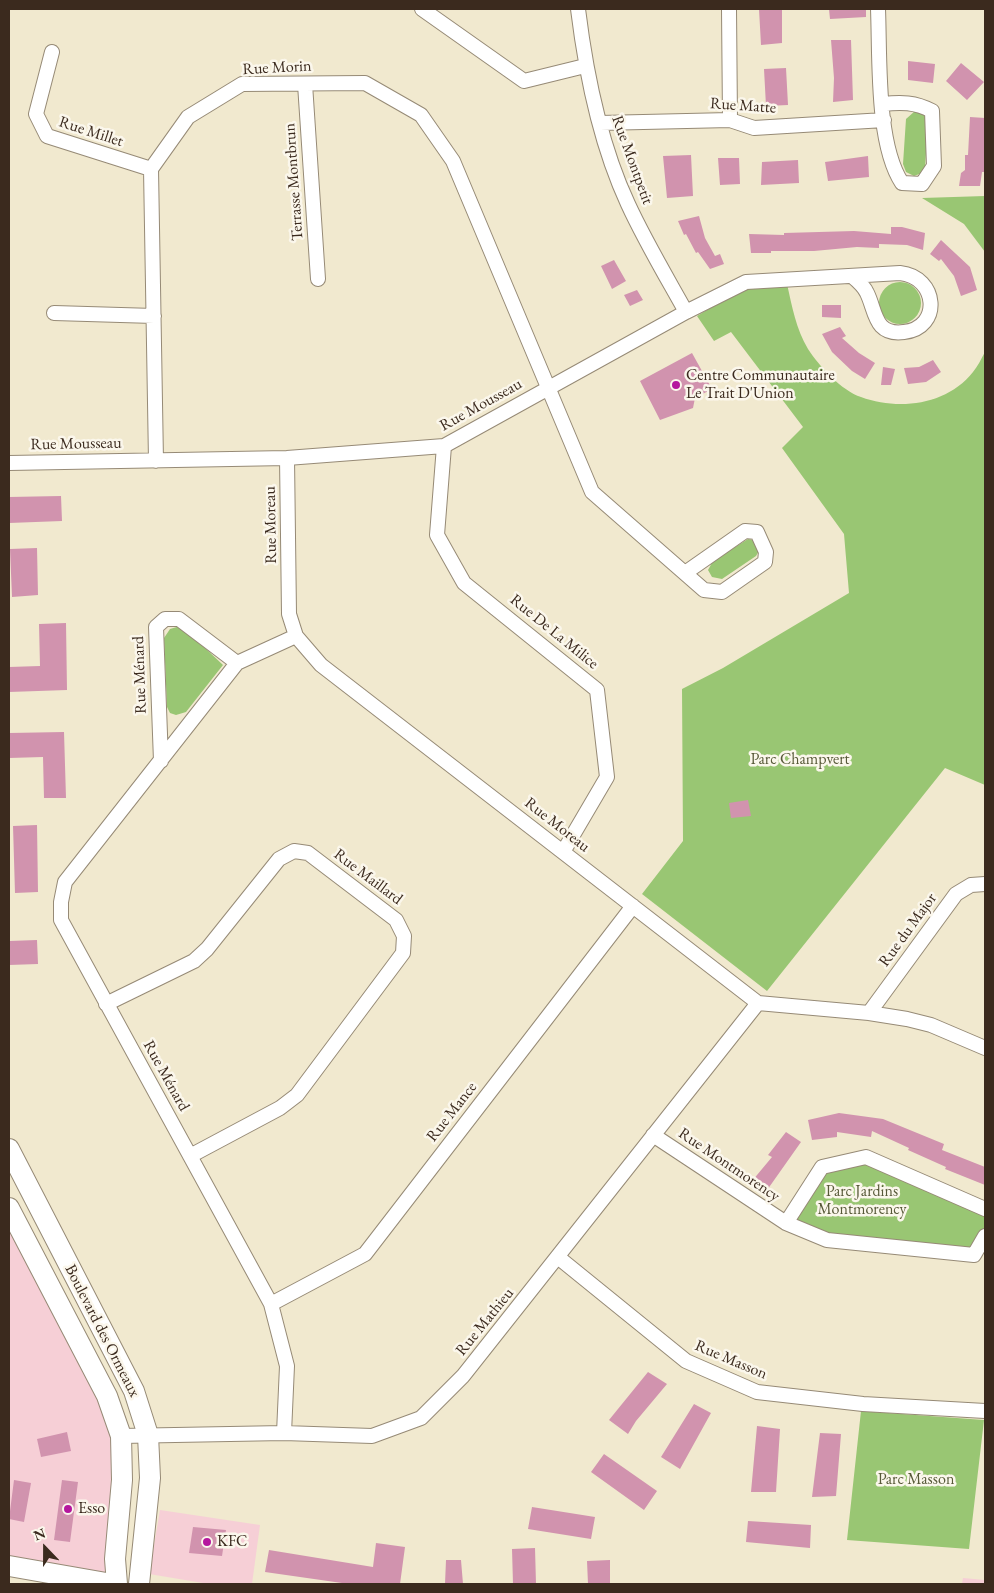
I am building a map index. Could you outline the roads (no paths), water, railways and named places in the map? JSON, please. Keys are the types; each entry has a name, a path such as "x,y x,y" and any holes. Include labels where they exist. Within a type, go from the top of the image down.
{"street":[{"path":"422,9 524,81 585,66"},
{"name":"Rue Montpetit","path":"578,9 585,66 600,124 627,202 652,253 686,312"},
{"path":"729,9 730,120"},
{"path":"878,9 883,104 884,120 893,169 902,183 922,184 934,166 932,111 919,104 901,102 883,104"},
{"name":"Rue Millet","path":"52,52 36,114 47,136 151,169"},
{"name":"Rue Morin","path":"151,169 188,117 242,84 365,83 421,115 452,161 592,492 704,590 722,592 765,562 766,552 757,532 745,531 685,573"},
{"name":"Terrasse Montbrun","path":"305,84 318,279"},
{"name":"Rue Matte","path":"600,124 730,120 754,128 884,120"},
{"path":"151,169 156,460"},
{"name":"Rue Mousseau","path":"9,463 287,458 444,446 686,312 746,282 900,273 915,276 926,287 930,294 931,302 928,317 923,323 910,331 902,333 887,330 876,319 867,293 852,276"},
{"path":"54,313 154,316"},
{"name":"Rue De La Milice","path":"444,446 437,535 464,583 598,690 607,777 563,852"},
{"name":"Rue Moreau","path":"287,458 289,614 296,636 321,665 758,1003"},
{"name":"Rue Ménard","path":"161,761 156,627 165,619 179,619 237,663"},
{"name":"Rue Ménard","path":"284,1433 287,1366 271,1304 61,920 61,902 65,882 237,663 296,636"},
{"name":"Rue Maillard","path":"106,1004 194,961 207,949 278,859 294,851 308,853 396,920 404,936 403,954 297,1095 280,1108 190,1156"},
{"name":"Rue du Major","path":"868,1013 956,894 971,885 985,884"},
{"name":"Rue Mance","path":"271,1304 365,1254 632,906"},
{"path":"758,1003 907,1018 985,1048"},
{"name":"Rue Mathieu","path":"121,1436 284,1433 372,1436 421,1418 463,1376 758,1003"},
{"name":"Rue Montmorency","path":"653,1135 786,1223 827,1240 974,1255 985,1236"},
{"name":"Boulevard des Ormeaux","path":"9,1149 134,1391 148,1436 150,1478 139,1584"},
{"name":"Rue Montmorency","path":"786,1223 822,1167 866,1158 985,1209"},
{"name":"Boulevard des Ormeaux","path":"9,1208 107,1396 121,1436 122,1480 115,1559 117,1584"},
{"name":"Rue Masson","path":"558,1258 686,1361 757,1392 863,1404 985,1411"},
{"path":"9,1566 112,1584"}],"place":[{"name":"Centre Communautaire Le Trait D'Union","path":"676,385"},
{"name":"Esso","path":"68,1509"},
{"name":"KFC","path":"207,1542"}],"park label":[{"name":"Parc Champvert","path":"800,760"},
{"name":"Parc Jardins Montmorency","path":"862,1201"},
{"name":"Parc Masson","path":"916,1480"}]}
